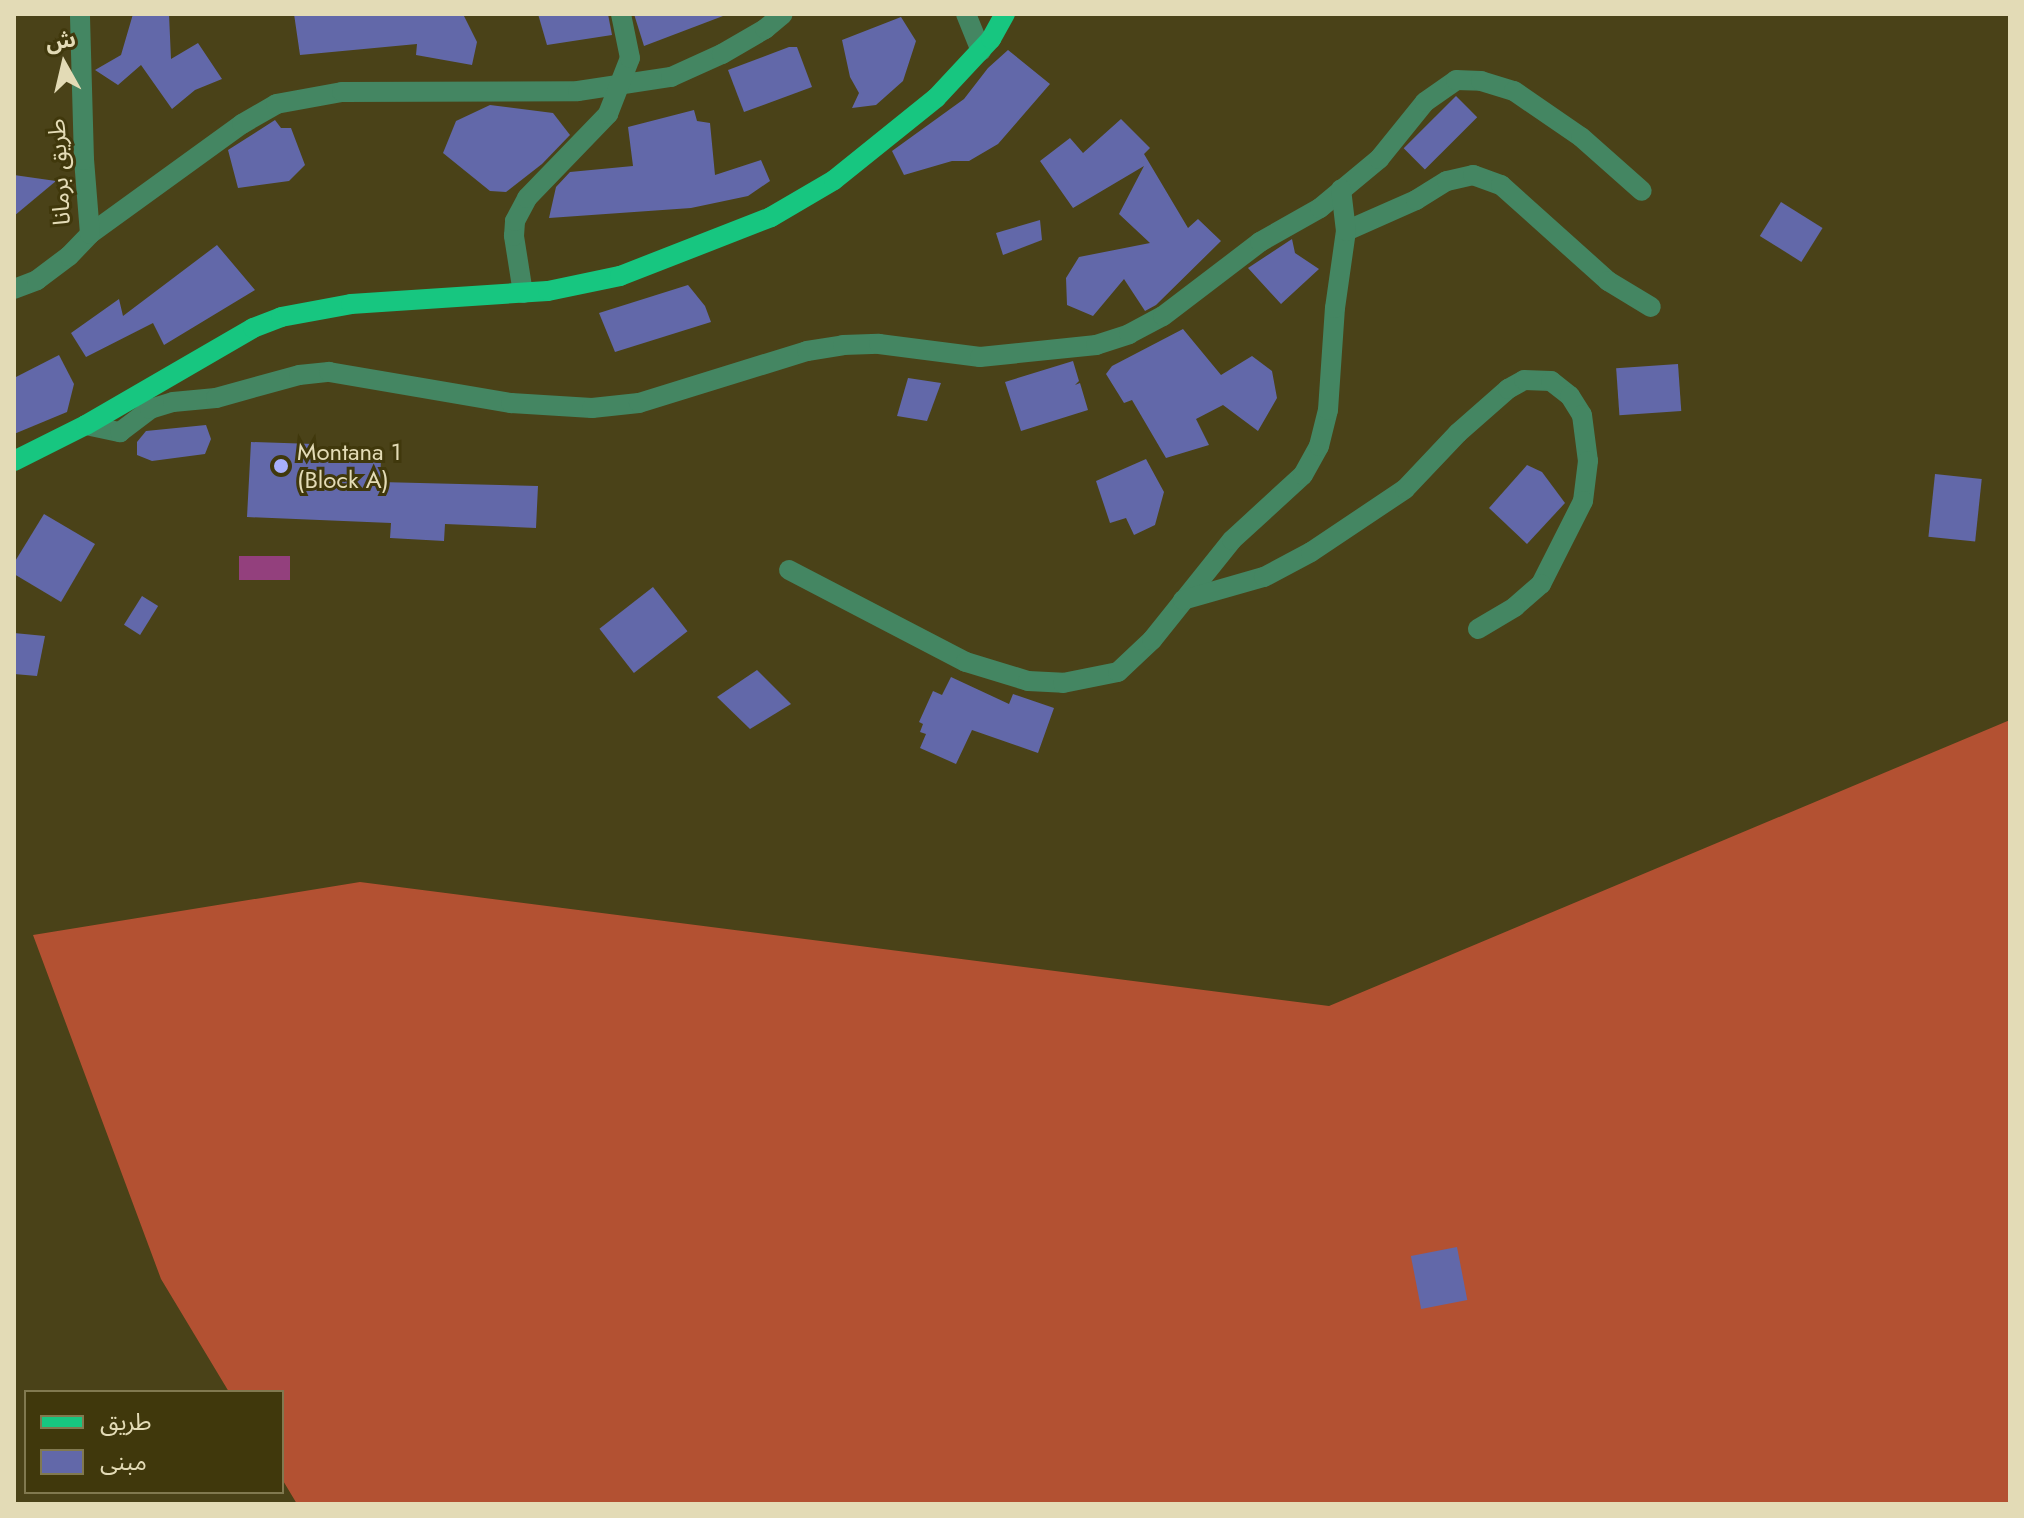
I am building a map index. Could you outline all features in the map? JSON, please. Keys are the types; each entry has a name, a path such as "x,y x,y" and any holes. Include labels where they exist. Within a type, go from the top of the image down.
{"main road":[{"path":"14,461 86,425 253,328 281,317 351,304 523,293 620,276 771,217 834,180 936,98 981,51 1005,14"}],"street":[{"name":"طريق برمانا","path":"14,289 48,272 90,234 84,160 80,14"},
{"path":"523,293 514,236 520,209 608,114 630,58 621,14"},
{"path":"90,234 242,124 276,104 342,92 515,94 621,85 671,77 722,54 765,29 783,14"},
{"path":"966,14 981,51"},
{"path":"86,425 120,432 150,409 173,402 216,398 299,375 329,372 511,403 592,408 639,403 807,351 843,345 879,344 980,357 1096,345 1163,316 1244,253 1320,208 1379,159 1439,88 1456,80 1469,79 1514,91 1581,137 1642,191"},
{"path":"1346,231 1416,200 1458,176 1473,175 1501,185 1608,281 1651,307"},
{"path":"789,570 966,662 1028,681 1063,683 1118,672 1152,640 1232,540 1303,475 1319,446 1328,410 1335,308 1346,231 1341,189"},
{"path":"1183,600 1264,577 1311,552 1405,489 1458,433 1508,389 1524,380 1551,381 1570,396 1582,415 1588,461 1583,501 1541,584 1515,607 1478,629"}],"shaded area":[{"path":"239,556 290,556 290,580 239,580"},
{"path":"2010,720 2010,1504 297,1504 284,1482 284,1390 228,1390 161,1279 33,935 360,882 1329,1006"}],"building":[{"path":"133,14 169,14 171,59 198,43 222,79 195,90 172,109 141,65 118,85 95,70 121,55"},
{"path":"294,14 463,14 477,42 472,65 416,55 417,44 300,55"},
{"path":"538,14 608,14 612,35 547,45"},
{"path":"634,14 723,14 723,16 644,46"},
{"path":"901,17 916,41 903,81 876,105 852,108 859,93 850,77 842,40"},
{"path":"789,47 797,47 812,87 744,112 728,70"},
{"path":"1008,50 1050,84 998,144 969,161 952,161 904,175 892,151 964,99 988,68"},
{"path":"1456,96 1477,117 1425,170 1404,148"},
{"path":"490,105 553,113 570,135 542,164 506,192 490,191 443,153 456,121"},
{"path":"694,110 697,121 710,123 715,175 761,160 770,181 748,196 691,208 549,218 556,187 570,172 633,166 628,127"},
{"path":"1121,119 1150,148 1144,154 1188,228 1198,219 1221,241 1156,305 1145,311 1124,279 1093,316 1067,305 1066,278 1079,257 1150,243 1119,214 1144,166 1073,208 1040,161 1070,138 1083,153"},
{"path":"275,120 281,128 291,128 305,165 289,181 238,188 228,150"},
{"path":"14,175 56,181 14,216"},
{"path":"1781,202 1823,228 1801,262 1760,236"},
{"path":"1040,220 1042,240 1003,255 996,233"},
{"path":"1292,239 1295,253 1319,269 1281,304 1248,268"},
{"path":"217,245 255,290 164,345 153,323 86,357 71,333 119,299 123,316"},
{"path":"688,285 705,306 711,322 615,352 599,313"},
{"path":"1183,329 1221,375 1252,356 1272,371 1277,398 1258,431 1223,405 1196,419 1209,445 1166,458 1132,400 1124,403 1106,374 1112,366"},
{"path":"59,355 74,384 67,412 14,434 14,378"},
{"path":"1073,361 1079,381 1075,385 1080,383 1088,410 1021,431 1005,382"},
{"path":"1678,364 1681,411 1619,415 1616,368"},
{"path":"908,378 941,383 927,421 897,416"},
{"path":"206,425 211,439 205,454 152,461 137,455 137,442 146,431"},
{"path":"251,442 314,444 313,456 381,460 380,482 538,486 536,528 445,524 444,541 390,538 391,523 247,517"},
{"path":"1146,459 1164,492 1155,525 1134,535 1126,518 1110,523 1096,481"},
{"path":"1527,465 1542,472 1565,503 1527,544 1489,508"},
{"path":"1935,474 1982,479 1975,542 1928,537"},
{"path":"44,514 95,544 61,602 14,574 14,563"},
{"path":"653,587 687,631 634,673 599,629"},
{"path":"142,596 158,606 140,635 124,625"},
{"path":"14,633 45,636 37,676 14,674"},
{"path":"757,670 791,704 750,729 717,697"},
{"path":"951,677 1009,704 1013,694 1054,708 1038,753 972,730 956,764 920,748 926,734 920,732 923,724 919,722 933,691 942,695"},
{"path":"1457,1247 1467,1300 1421,1309 1411,1256"}],"place":[{"name":"Montana 1 (Block A)","path":"281,466"}]}
